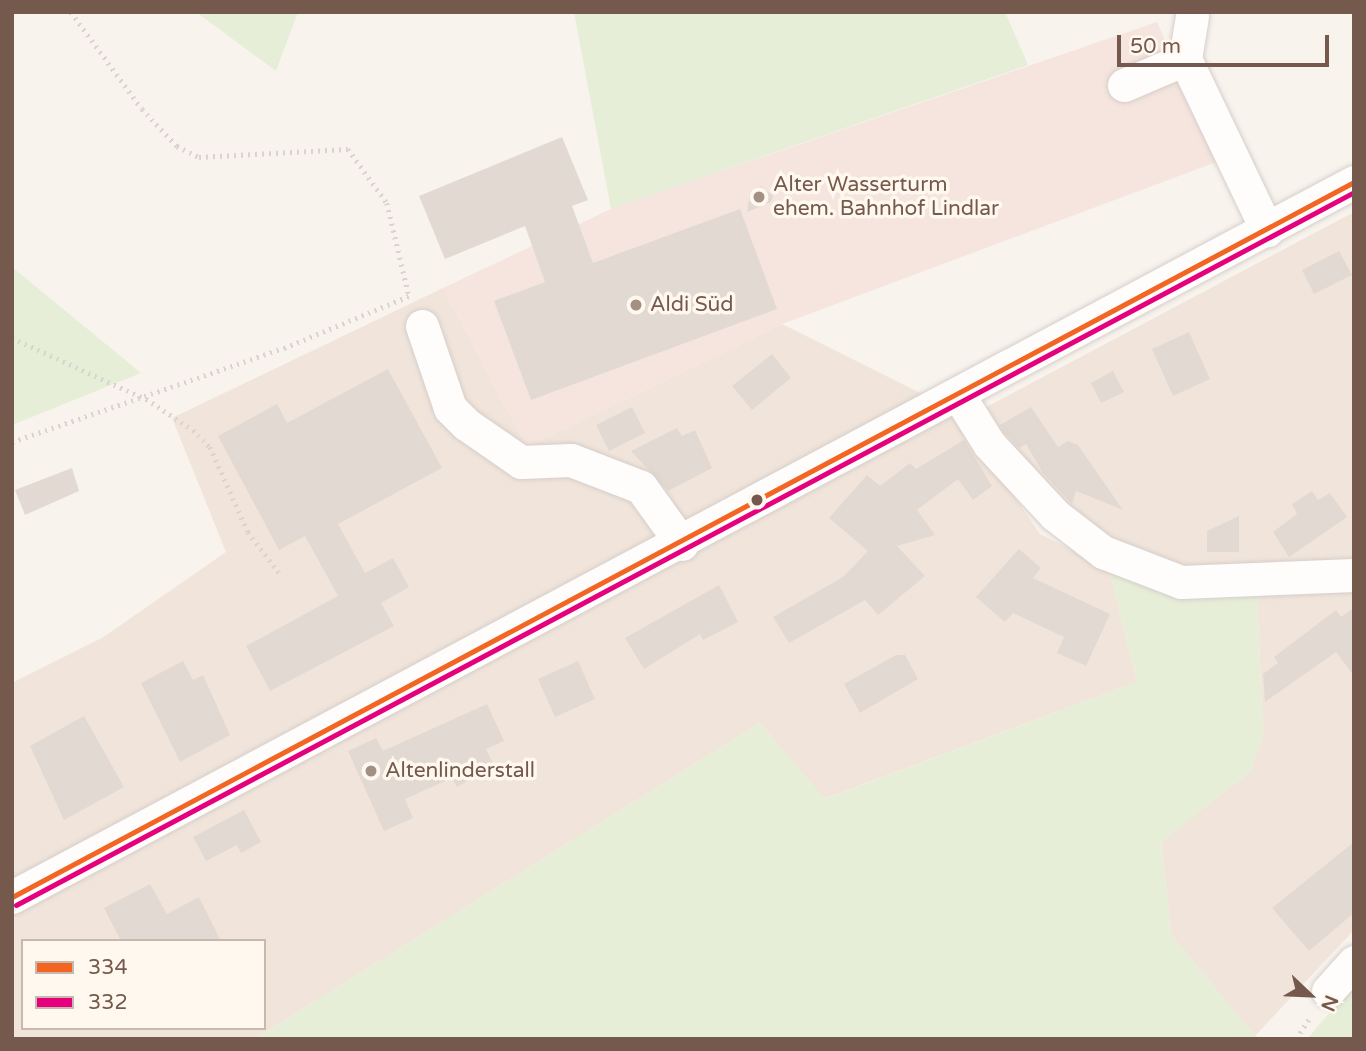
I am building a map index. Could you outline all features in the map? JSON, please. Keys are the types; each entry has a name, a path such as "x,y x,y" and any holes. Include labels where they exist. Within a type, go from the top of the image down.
{"street":[{"path":"1195,14 1185,59 1267,230"},
{"path":"1124,85 1185,59"},
{"path":"12,897 682,544 1354,182"},
{"path":"415,311 450,408 466,424 521,462 571,460 641,487 682,544"},
{"path":"959,396 989,444 1055,515 1103,552 1181,582 1354,575"},
{"path":"1328,991 1354,962"}],"path":[{"path":"12,442 415,311 387,203 348,149 199,158 177,146 142,109 71,12"},
{"path":"12,338 146,399 210,447 248,532 280,575"}],"shaded area":[{"path":"1157,22 1219,161 782,324 527,447 443,288 611,209"},
{"path":"1354,212 1354,930 1255,1036 1171,935 1161,841 1250,772 1263,735 1257,594 1108,543 1046,490 977,412"},
{"path":"443,288 527,447 782,324 956,411 1040,534 1109,568 1137,682 824,799 760,723 255,1039 12,1039 12,683 102,638 226,552 172,418"}],"green space":[{"path":"196,12 298,12 276,71"},
{"path":"574,12 1005,12 1028,65 611,209"},
{"path":"12,267 141,373 12,425"},
{"path":"1109,568 1257,594 1263,735 1250,772 1161,842 1171,935 1258,1039 255,1039 760,723 825,799 1137,682"},
{"path":"1354,984 1354,1039 1307,1039"}],"building":[{"name":"Aldi Süd","path":"562,137 588,200 572,206 593,263 740,209 777,309 531,400 494,301 545,282 525,226 445,259 419,196"},
{"path":"761,186 773,196 771,202 747,212 750,193"},
{"path":"1339,251 1352,275 1314,294 1302,270"},
{"path":"1189,332 1210,379 1173,396 1152,349"},
{"path":"772,354 791,378 752,410 732,386"},
{"path":"388,369 442,468 338,524 365,573 393,558 409,587 381,603 394,626 270,691 246,646 338,596 305,536 279,550 218,436 277,404 287,423"},
{"path":"1113,371 1124,392 1101,403 1091,383"},
{"path":"632,407 645,433 609,451 596,425"},
{"path":"1031,407 1058,447 1068,441 1078,445 1123,510 1076,491 1072,504 1043,473 1026,444 1019,448 1004,432 1000,425"},
{"path":"677,428 682,436 695,430 712,468 668,491 631,451"},
{"path":"964,440 992,486 973,500 958,479 917,510 935,535 897,546 925,576 878,615 865,600 789,643 773,617 843,577 868,551 829,518 867,475 880,486 910,463 916,469"},
{"path":"72,468 79,491 25,515 15,490"},
{"path":"1312,491 1318,500 1330,493 1347,517 1289,557 1273,532 1297,514 1292,504"},
{"path":"1239,516 1239,552 1207,552 1207,531"},
{"path":"1019,549 1041,568 1033,578 1110,614 1086,666 1057,653 1064,637 1013,613 1005,622 976,597"},
{"path":"719,585 738,622 703,640 700,634 644,669 625,638"},
{"path":"1354,608 1354,676 1336,652 1265,702 1263,674 1278,663 1274,657 1336,610 1341,617"},
{"path":"896,655 905,655 918,679 860,713 844,684"},
{"path":"183,661 193,680 203,675 230,735 180,762 141,683"},
{"path":"578,661 595,699 555,717 538,679"},
{"path":"487,704 504,741 486,749 494,766 457,787 452,778 405,799 413,818 384,831 348,751 376,738 383,751"},
{"path":"84,716 124,787 64,820 30,746"},
{"path":"244,810 261,842 241,853 237,845 206,861 193,837"},
{"path":"1354,842 1354,913 1309,951 1272,908"},
{"path":"150,884 167,914 199,897 220,939 120,939 104,908"}],"transit line":[{"name":"334","path":"12,897 1354,182"},
{"name":"332","path":"16,905 1354,192"}],"place":[{"name":"Alter Wasserturm ehem. Bahnhof Lindlar","path":"759,197"},
{"name":"Aldi Süd","path":"636,305"},
{"name":"Altenlinderstall","path":"371,771"}]}
